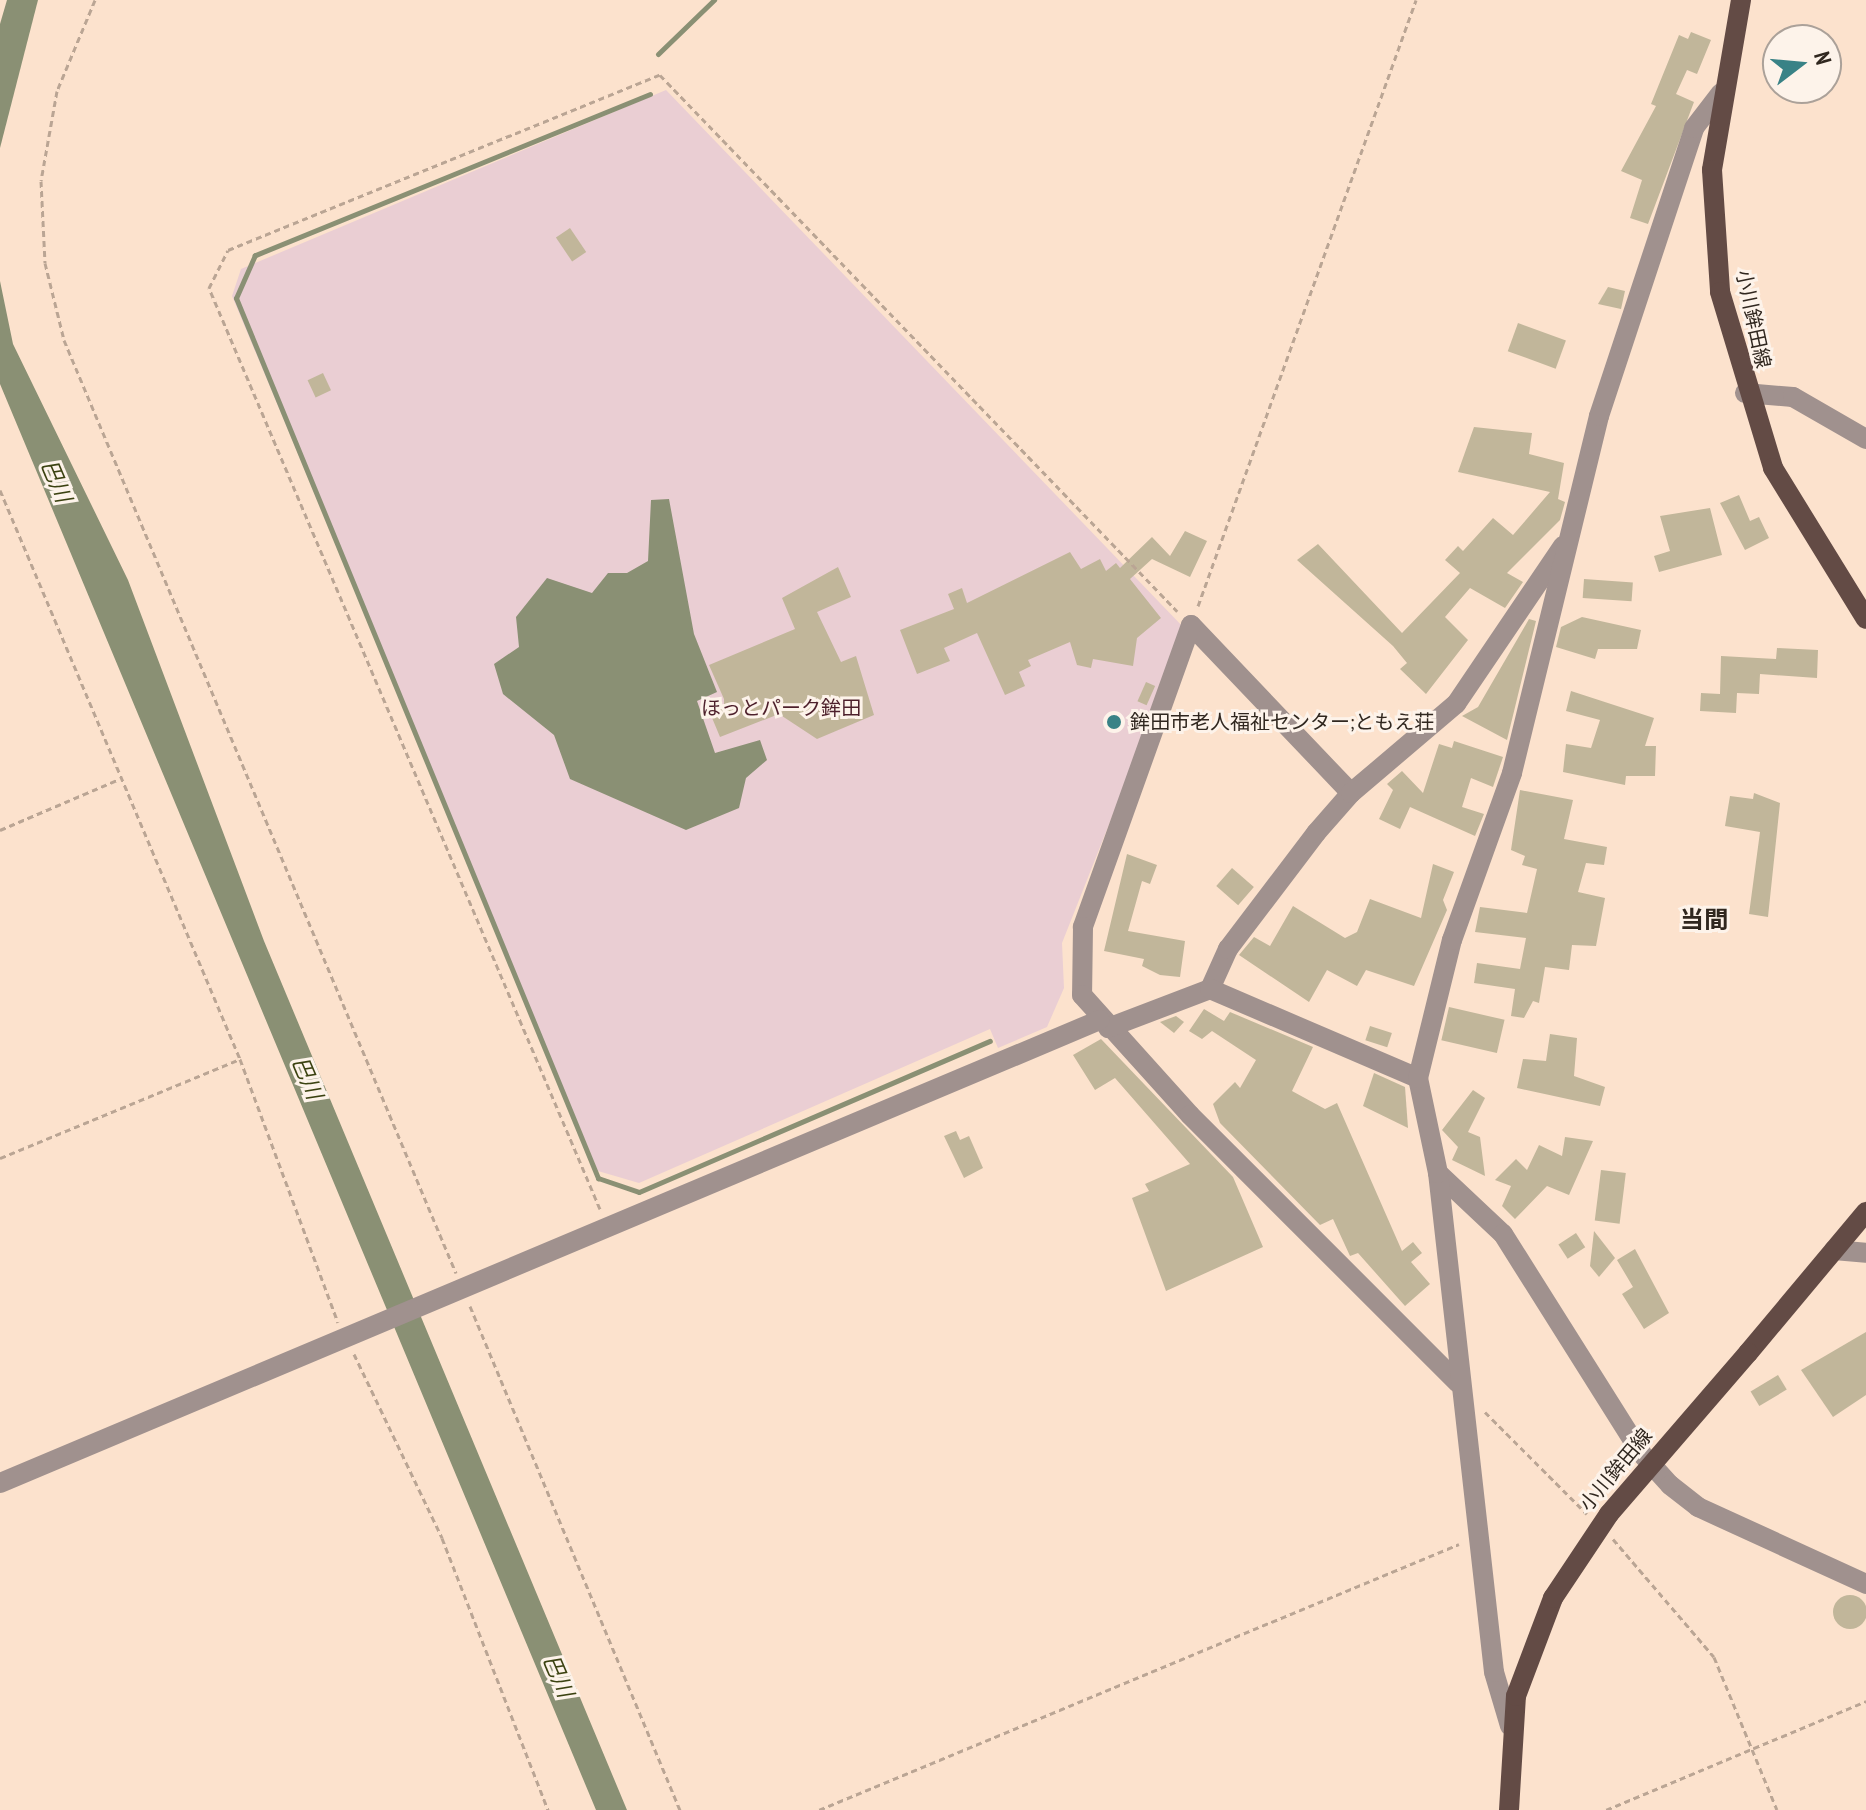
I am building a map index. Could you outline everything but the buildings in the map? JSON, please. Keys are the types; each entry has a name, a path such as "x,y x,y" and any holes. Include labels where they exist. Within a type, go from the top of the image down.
{"main road":[{"name":"小川鉾田線","path":"1741,0 1721,93 1712,170 1715,253 1745,393 1789,499 1866,619"},
{"name":"小川鉾田線","path":"1509,1810 1510,1726 1553,1598 1609,1514 1866,1212"}],"street":[{"path":"1510,1726 1494,1672 1458,1383 1438,1173 1418,1078 1452,940 1512,773 1599,416 1694,128 1721,93"},
{"path":"1745,393 1793,397 1866,439"},
{"path":"1210,989 1228,949 1351,793 1456,704 1559,548 1567,545"},
{"path":"1351,793 1191,625 1083,927 1082,995 1104,1024 1458,1383"},
{"path":"0,1483 607,1228 1104,1024 1210,989 1418,1078"},
{"path":"1438,1173 1503,1234 1641,1453 1670,1485 1698,1507 1866,1584"},
{"path":"1834,1250 1866,1253"}],"path":[{"path":"95,0 57,91 41,181 45,263 64,340 680,1810"},
{"path":"607,1228 209,288 228,250 660,75 1191,625 1416,0"},
{"path":"0,490 2,502 117,780 240,1059 350,1336 442,1538 548,1810"},
{"path":"0,830 117,780"},
{"path":"0,1158 240,1059"},
{"path":"1458,1383 1599,1525"},
{"path":"819,1810 1477,1536"},
{"path":"1610,1536 1714,1657 1777,1810"},
{"path":"1606,1810 1866,1701"}],"green space":[{"name":"ほっとパーク鉾田","path":"666,90 1186,630 1062,943 1064,988 1047,1027 998,1048 990,1029 639,1183 598,1171 232,296 241,269"}],"water":[{"path":"7,0 38,0 0,148 0,24"},
{"name":"巴川","path":"0,281 13,344 128,580 264,941 627,1810 596,1810 0,384"},
{"path":"669,499 694,634 717,692 697,701 715,753 760,740 767,760 746,778 739,808 686,830 570,779 554,735 503,694 494,664 519,647 516,617 547,578 592,593 608,573 627,573 648,561 651,500"}],"waterway":[{"path":"658,54 714,0"},
{"path":"650,94 255,255 236,298 598,1178 639,1192 990,1041"}],"place":[{"name":"鉾田市老人福祉センター;ともえ荘","path":"1114,722"}],"district":[{"name":"当間","path":"1704,920"}]}
